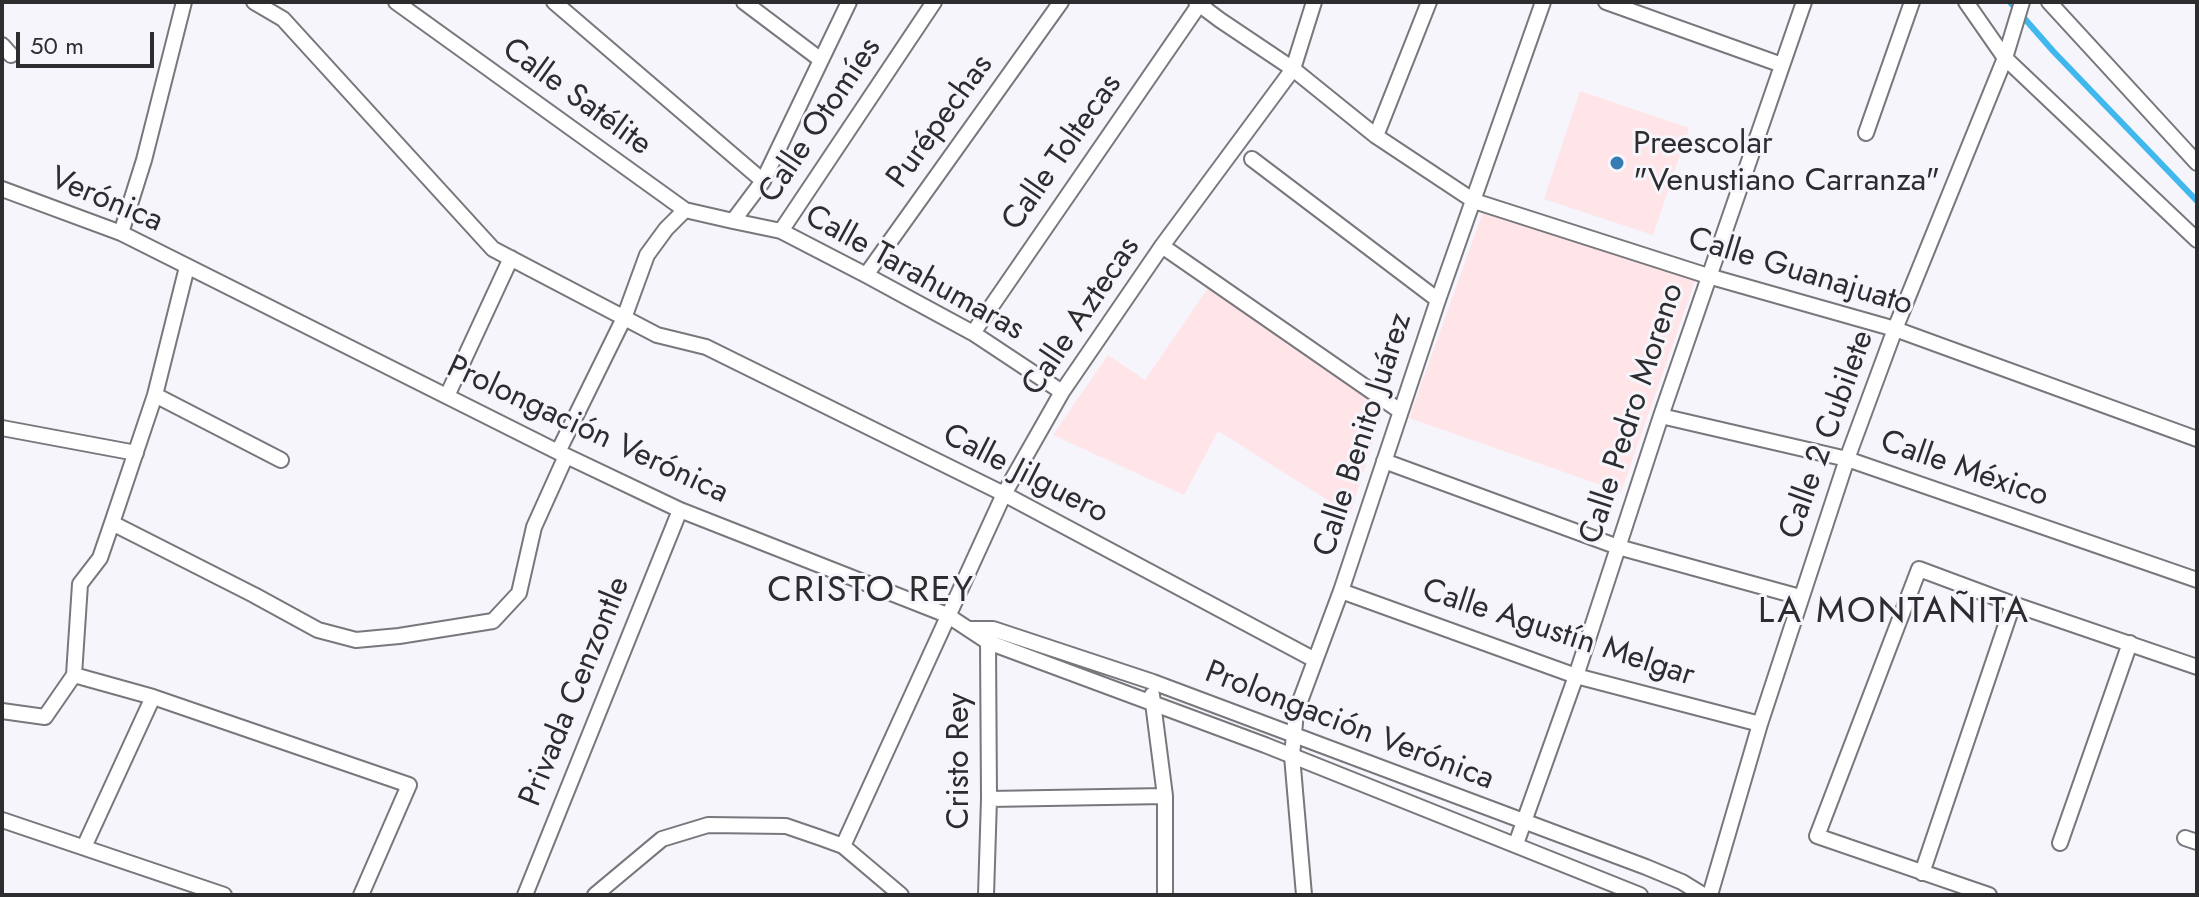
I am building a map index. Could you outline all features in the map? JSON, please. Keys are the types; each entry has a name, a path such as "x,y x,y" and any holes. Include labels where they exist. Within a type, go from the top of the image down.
{"street":[{"path":"121,233 144,160 184,2"},
{"path":"254,2 283,19 493,249 624,318"},
{"name":"Calle Satélite","path":"396,2 685,210"},
{"path":"554,2 763,181"},
{"path":"744,2 821,60"},
{"path":"112,523 318,630 356,640 493,621 519,593 534,527 562,454 624,318 647,255 685,210 733,221 763,181 849,2"},
{"name":"Calle Otomíes","path":"781,231 934,2"},
{"name":"Purépechas","path":"866,275 1061,2"},
{"name":"Calle Aztecas","path":"843,846 1004,494 1062,392 1162,246 1293,69 1314,2"},
{"path":"1376,136 1429,2"},
{"name":"Calle Benito Juárez","path":"1304,895 1292,756 1296,712 1341,591 1438,300 1543,2"},
{"path":"1606,2 1782,65"},
{"name":"Calle Pedro Moreno","path":"1516,844 1576,676 1708,276 1804,2"},
{"path":"1866,133 1912,2"},
{"path":"1966,2 2005,58 2197,240"},
{"name":"Calle 2 Cubilete","path":"1710,895 1760,724 1847,459 1895,329 2005,58 2022,2"},
{"path":"2049,2 2196,159"},
{"name":"Calle Guanajuato","path":"1199,3 1293,69 1376,136 1474,201 1708,276 1895,329 2197,439"},
{"name":"Calle Toltecas","path":"973,333 1199,3"},
{"path":"1252,159 1438,300"},
{"name":"Verónica","path":"2,189 121,233 187,267"},
{"name":"Calle Tarahumaras","path":"733,221 781,231 866,275 973,333 1062,392"},
{"path":"1162,246 1400,411"},
{"path":"447,396 511,258"},
{"path":"2,711 45,717 74,675 80,584 100,558 136,453 155,395 187,267"},
{"name":"Prolongación Verónica","path":"187,267 680,510 947,615 970,629 1153,682 1646,867 1682,882 1703,895"},
{"name":"Calle Jilguero","path":"624,318 657,335 706,347 1004,494 1315,660"},
{"path":"155,395 281,460"},
{"name":"Calle México","path":"1661,416 1847,459 2197,580"},
{"path":"2,428 136,453"},
{"path":"1384,461 1618,547 1800,597"},
{"name":"Privada Cenzontle","path":"525,895 680,510"},
{"path":"1989,895 1817,836 1919,569 2197,667"},
{"name":"Calle Agustín Melgar","path":"1341,591 1576,676 1760,724"},
{"path":"1922,873 2013,604"},
{"name":"Prolongación Verónica","path":"991,635 1638,895"},
{"name":"Cristo Rey","path":"986,895 991,635"},
{"path":"2060,843 2130,643"},
{"path":"74,675 153,697 409,785 361,895"},
{"path":"1153,682 1152,701 1165,796 1165,895"},
{"path":"84,847 153,697"},
{"path":"989,799 1165,796"},
{"path":"2,820 224,895"},
{"path":"595,895 662,839 708,825 786,826 843,846 901,895"},
{"path":"1638,895 1646,867"}],"shaded area":[{"name":"Preescolar \"Venustiano Carranza\"","path":"1580,91 1689,128 1653,235 1544,199"},
{"path":"1483,212 1695,281 1621,492 1409,418"},
{"path":"1210,285 1384,407 1350,514 1218,431 1184,495 1053,435 1108,355 1145,380"}],"waterway":[{"path":"2010,2 2197,201"}],"place":[{"name":"Preescolar \"Venustiano Carranza\"","path":"1617,163"}],"district":[{"name":"CRISTO REY","path":"871,592"},
{"name":"LA MONTAÑITA","path":"1894,613"}]}
